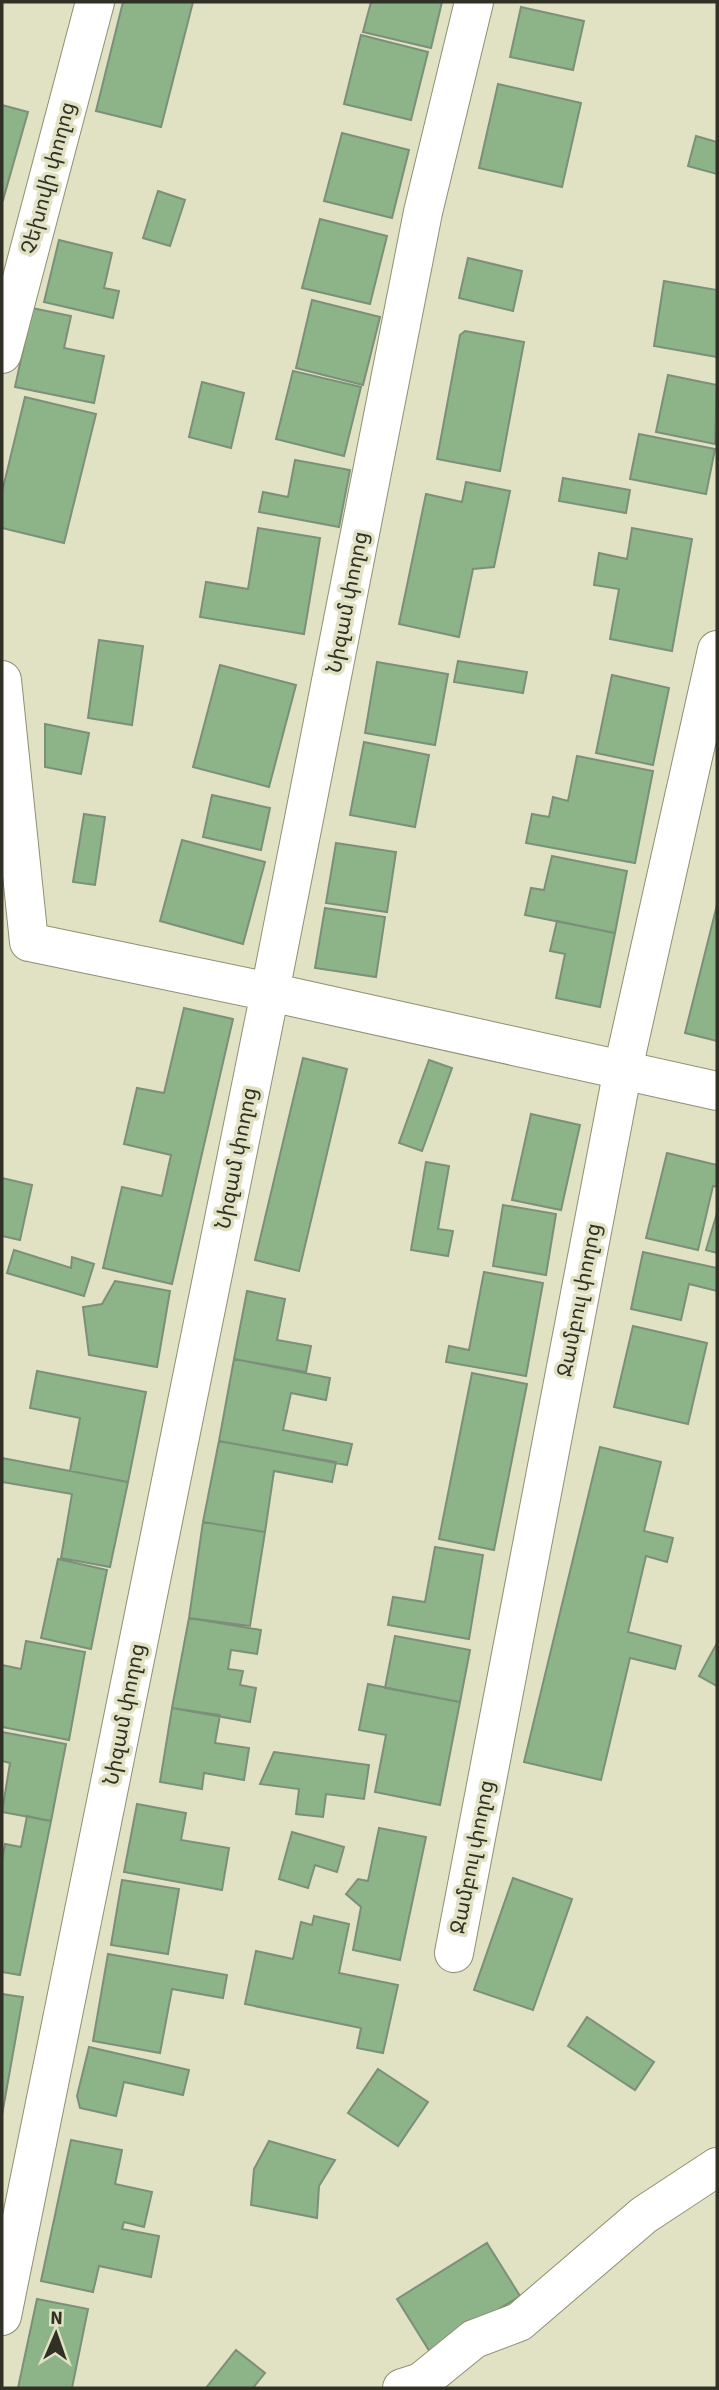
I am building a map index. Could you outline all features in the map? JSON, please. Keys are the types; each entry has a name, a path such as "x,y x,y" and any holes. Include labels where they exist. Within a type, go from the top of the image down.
{"street":[{"name":"Չեխովի փողոց","path":"2,354 95,2"},
{"name":"Նիզամ փողոց","path":"2,2316 270,992 423,212 474,2"},
{"name":"Ջամբուլ փողոց","path":"453,1953 623,1069 717,650"},
{"path":"2,680 15,951 270,992 717,1091"},
{"path":"402,2388 421,2382 474,2339 519,2322 645,2215 717,2167"}],"building":[{"path":"123,2 193,2 161,127 96,111"},
{"path":"371,2 442,2 431,48 363,32"},
{"path":"521,7 584,21 573,70 510,57"},
{"path":"361,35 428,52 411,120 344,104"},
{"path":"498,84 581,103 562,187 479,168"},
{"path":"2,105 28,112 3,200 2,199"},
{"path":"342,133 409,150 392,218 324,201"},
{"path":"696,136 717,142 717,174 688,166"},
{"path":"158,191 185,200 170,246 143,238"},
{"path":"320,219 387,236 370,304 302,288"},
{"path":"59,240 112,253 104,288 119,291 113,318 44,302"},
{"path":"468,258 522,271 513,311 459,298"},
{"path":"664,281 717,290 717,357 654,346"},
{"path":"312,300 380,317 363,385 296,368"},
{"path":"32,308 71,316 64,348 104,356 94,403 15,387"},
{"path":"465,331 524,342 500,471 437,459 460,335"},
{"path":"293,371 361,387 344,456 276,439"},
{"path":"668,375 717,385 715,444 656,432"},
{"path":"202,382 244,393 231,448 189,437"},
{"path":"25,397 96,414 64,543 2,528 2,492"},
{"path":"639,434 715,449 706,494 630,479"},
{"path":"295,460 350,470 339,527 259,512 263,492 288,497"},
{"path":"563,478 630,490 626,513 559,501"},
{"path":"466,482 510,491 494,567 473,569 459,637 399,624 426,494 462,502"},
{"path":"258,528 320,538 304,634 200,617 206,582 248,589"},
{"path":"632,528 692,539 672,651 610,639 619,589 594,585 599,553 627,559"},
{"path":"99,640 143,646 132,725 88,718"},
{"path":"458,661 527,672 523,693 454,682"},
{"path":"377,662 448,674 435,745 365,733"},
{"path":"220,665 296,685 269,787 193,767"},
{"path":"612,675 669,688 653,765 596,753"},
{"path":"45,724 89,733 81,774 45,767"},
{"path":"364,742 429,755 415,827 350,815"},
{"path":"577,756 653,771 635,863 526,843 532,814 549,817 553,797 568,801"},
{"path":"212,795 270,808 261,850 203,837"},
{"path":"84,814 105,817 95,885 73,882"},
{"path":"182,840 265,862 243,944 160,921"},
{"path":"336,843 396,852 387,912 326,903"},
{"path":"552,856 627,871 615,933 525,915 531,888 544,890"},
{"path":"717,905 717,1041 685,1033"},
{"path":"325,908 385,917 376,977 315,968"},
{"path":"557,921 615,933 600,1007 556,998 565,954 550,951"},
{"path":"184,1008 233,1019 172,1284 103,1268 122,1187 162,1196 171,1155 124,1144 137,1088 164,1093"},
{"path":"303,1058 347,1069 299,1271 255,1260"},
{"path":"429,1060 452,1068 422,1151 399,1143"},
{"path":"531,1114 580,1125 561,1210 512,1200"},
{"path":"667,1153 717,1165 717,1187 713,1186 698,1250 646,1238"},
{"path":"426,1162 449,1166 438,1229 453,1231 448,1256 411,1250"},
{"path":"2,1178 32,1185 20,1240 2,1236"},
{"path":"503,1205 556,1214 546,1275 493,1266"},
{"path":"717,1213 717,1253 706,1250"},
{"path":"14,1250 71,1268 72,1257 94,1264 84,1296 7,1273"},
{"path":"643,1252 717,1268 717,1291 689,1284 681,1320 631,1309"},
{"path":"484,1272 543,1283 526,1376 446,1362 449,1346 469,1350"},
{"path":"115,1281 170,1291 157,1367 89,1355 83,1307 102,1304"},
{"path":"247,1291 285,1299 277,1340 311,1346 306,1372 234,1359"},
{"path":"633,1326 707,1343 688,1424 614,1407"},
{"path":"234,1359 330,1378 326,1400 291,1393 283,1430 352,1444 347,1465 219,1441"},
{"path":"37,1371 146,1392 128,1482 70,1471 80,1418 30,1408"},
{"path":"472,1373 527,1384 494,1550 439,1539"},
{"path":"219,1441 336,1462 332,1482 274,1471 265,1532 203,1522"},
{"path":"600,1447 661,1462 644,1531 673,1538 667,1562 646,1556 628,1632 681,1646 675,1669 630,1658 601,1780 524,1762"},
{"path":"2,1458 128,1482 110,1567 61,1558 72,1494 2,1482"},
{"path":"203,1522 265,1532 250,1626 189,1618"},
{"path":"435,1547 483,1555 469,1639 388,1625 393,1597 425,1602"},
{"path":"58,1559 107,1570 91,1649 41,1638"},
{"path":"189,1618 261,1630 257,1654 231,1650 228,1669 243,1671 240,1685 256,1688 250,1722 172,1708"},
{"path":"395,1636 470,1650 460,1702 385,1688"},
{"path":"26,1641 85,1652 69,1740 2,1727 2,1665 21,1669"},
{"path":"717,1643 717,1686 699,1676"},
{"path":"368,1684 460,1702 440,1805 375,1792 386,1735 359,1730"},
{"path":"172,1708 220,1715 215,1743 249,1748 244,1780 204,1773 202,1789 160,1782"},
{"path":"2,1732 66,1744 51,1821 2,1812 10,1763 2,1761"},
{"path":"274,1752 369,1765 364,1799 326,1794 323,1817 296,1814 299,1789 260,1784"},
{"path":"137,1804 186,1813 181,1840 229,1848 222,1890 124,1872"},
{"path":"27,1816 51,1821 20,1975 2,1972 2,1860 5,1844 21,1847"},
{"path":"379,1828 426,1837 400,1960 353,1950 361,1907 346,1894 358,1879 368,1881"},
{"path":"292,1832 344,1847 337,1872 315,1865 308,1888 279,1879"},
{"path":"513,1878 572,1899 533,2010 474,1990"},
{"path":"122,1880 179,1889 168,1954 111,1945"},
{"path":"314,1916 349,1924 339,1973 398,1985 383,2053 357,2048 361,2028 245,2004 256,1951 293,1959 301,1922 312,1925"},
{"path":"108,1954 227,1975 223,1998 172,1989 160,2053 93,2041"},
{"path":"2,1994 23,1997 2,2115"},
{"path":"587,2017 654,2062 635,2090 568,2046"},
{"path":"89,2047 189,2070 183,2095 124,2082 116,2116 80,2108 77,2096"},
{"path":"378,2069 428,2102 398,2146 348,2113"},
{"path":"71,2140 122,2150 115,2184 152,2192 144,2227 124,2222 122,2229 159,2236 151,2277 99,2266 93,2292 41,2281"},
{"path":"269,2141 335,2160 319,2186 317,2218 251,2205 254,2169"},
{"path":"487,2243 520,2296 430,2352 397,2299"},
{"path":"37,2299 88,2309 72,2388 18,2388"},
{"path":"236,2350 265,2373 253,2388 206,2388"}]}
